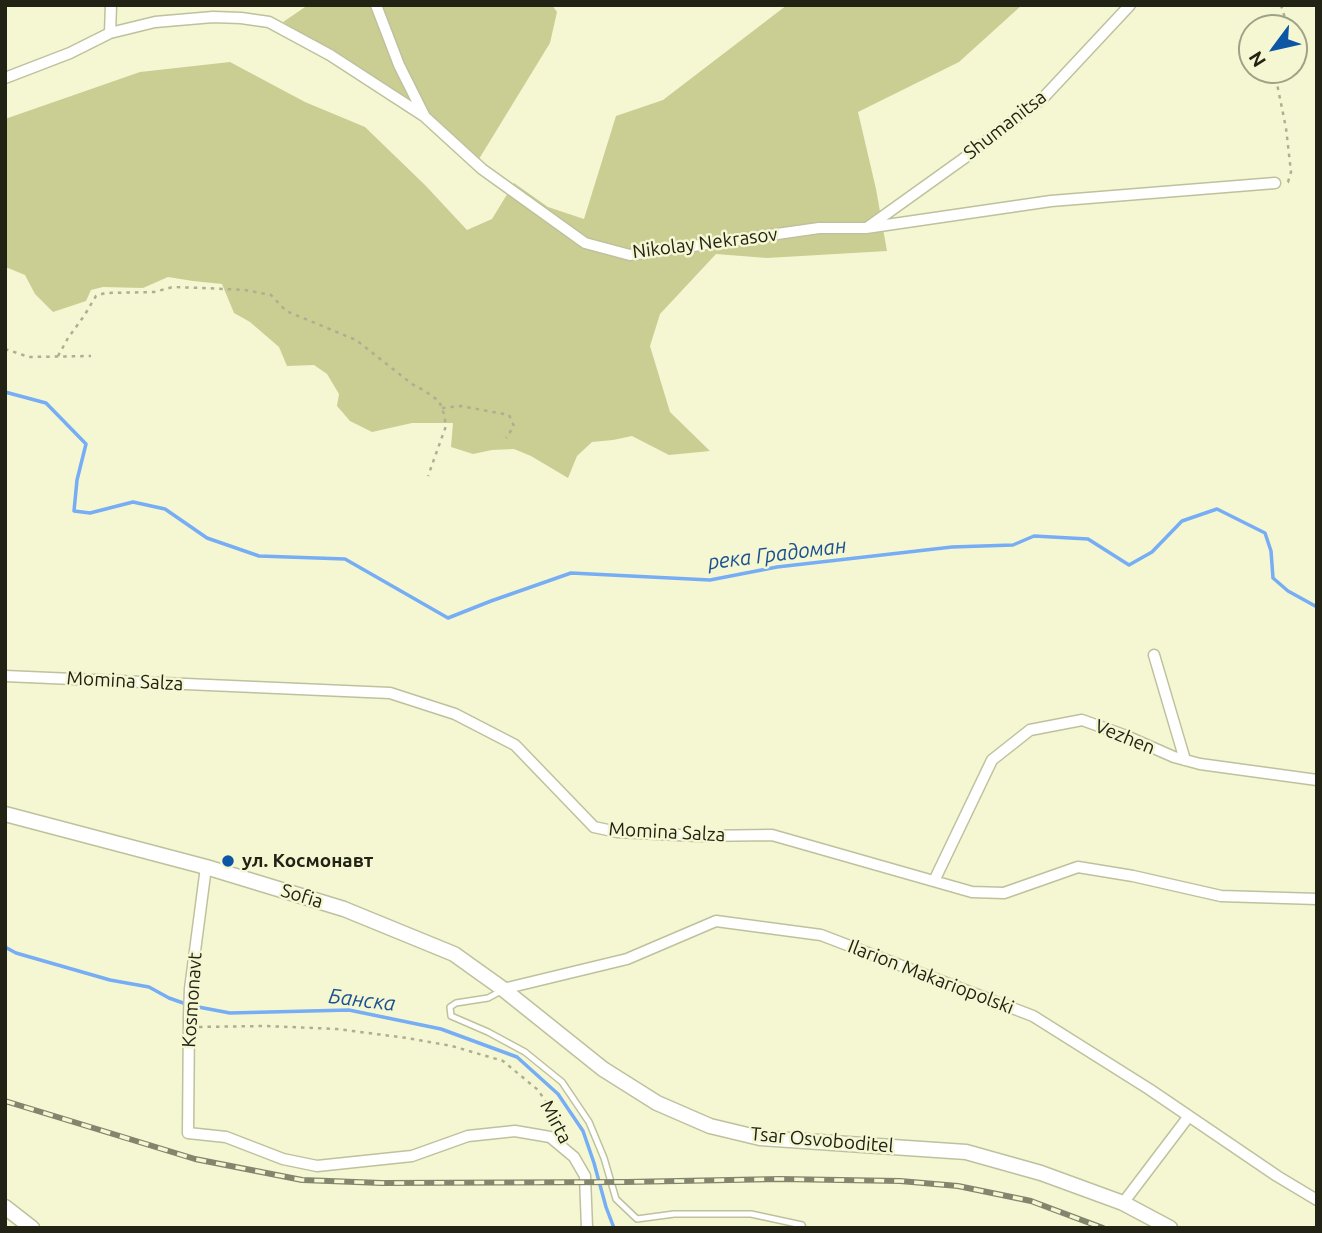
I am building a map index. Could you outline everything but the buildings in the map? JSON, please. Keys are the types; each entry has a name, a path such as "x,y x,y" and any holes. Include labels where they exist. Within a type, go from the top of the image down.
{"street":[{"path":"110,33 111,5"},
{"path":"376,5 399,65 424,116"},
{"name":"Shumanitsa","path":"866,228 1044,97 1130,5"},
{"name":"Nikolay Nekrasov","path":"5,78 70,53 110,33 155,22 213,17 269,22 330,55 424,116 482,169 585,243 630,255 819,228 866,228 1051,201 1275,183"},
{"path":"1154,655 1185,760"},
{"name":"Momina Salza","path":"5,676 390,693 454,714 514,745 594,827 617,832 698,836 772,835 972,892 1004,893 1077,867 1221,895 1317,899"},
{"name":"Vezhen","path":"934,881 992,760 1030,730 1082,720 1174,757 1200,764 1317,779"},
{"name":"Sofia","path":"5,814 206,867 344,909 454,954 503,989"},
{"name":"Kosmonavt","path":"188,1133 191,989 206,867"},
{"name":"Ilarion Makariopolski","path":"503,989 627,959 716,921 821,935 1034,1016 1317,1200"},
{"name":"Tsar Osvoboditel","path":"503,989 603,1069 657,1103 710,1126 760,1138 966,1152 1041,1173 1123,1203 1170,1228"},
{"path":"1123,1203 1189,1116"},
{"name":"Mirta","path":"188,1133 226,1137 282,1160 317,1166 412,1156 468,1136 515,1131 550,1137 574,1157 585,1175 587,1228"},
{"path":"5,1207 32,1228"}],"lane":[{"path":"503,989 488,999 456,1003 450,1007 452,1016 524,1052 562,1082 589,1122 604,1158 616,1199 637,1219 674,1214 751,1214 802,1225 803,1228"}],"path":[{"path":"1275,183 1288,182 1291,172 1277,84"},
{"path":"58,356 96,296 105,293 154,292 173,287 245,290 271,295 286,312 356,341 439,401 446,426 428,476"},
{"path":"5,349 29,357 91,356"},
{"path":"442,408 461,406 509,415 514,426 506,438"},
{"name":"Mirta","path":"189,1022 337,1029 407,1038 503,1061 538,1090 561,1124 565,1135"}],"green space":[{"path":"308,5 552,5 557,12 550,43 479,159 412,105 283,22"},
{"path":"787,5 1022,5 959,62 858,112 887,251 767,258 716,254 660,314 650,346 670,412 710,451 669,455 632,436 592,442 577,456 568,478 514,449 473,454 451,447 453,423 412,423 372,432 350,421 337,406 339,394 327,374 314,365 287,366 279,347 250,322 234,313 222,284 168,277 143,288 103,287 91,290 86,301 53,312 35,294 25,275 5,269 5,119 140,72 230,62 305,102 365,127 467,230 492,219 514,183 548,207 584,219 616,116 663,100"}],"waterway":[{"name":"река Градоман","path":"5,392 46,403 86,444 77,480 74,511 90,513 133,502 165,509 207,538 259,556 345,559 448,618 571,573 710,580 777,567 952,547 1013,545 1034,536 1088,539 1129,565 1152,552 1182,521 1217,509 1265,533 1271,551 1273,578 1288,591 1317,607"},
{"name":"Банска","path":"5,947 16,953 110,980 149,987 186,1004"},
{"name":"Банска","path":"193,1006 230,1013 349,1010 441,1029 517,1057 558,1094 583,1131 614,1228"}],"railway":[{"path":"5,1101 195,1159 302,1180 382,1183 780,1179 900,1181 958,1186 1031,1201 1103,1228"}],"place":[{"name":"ул. Космонавт","path":"228,861"}]}
